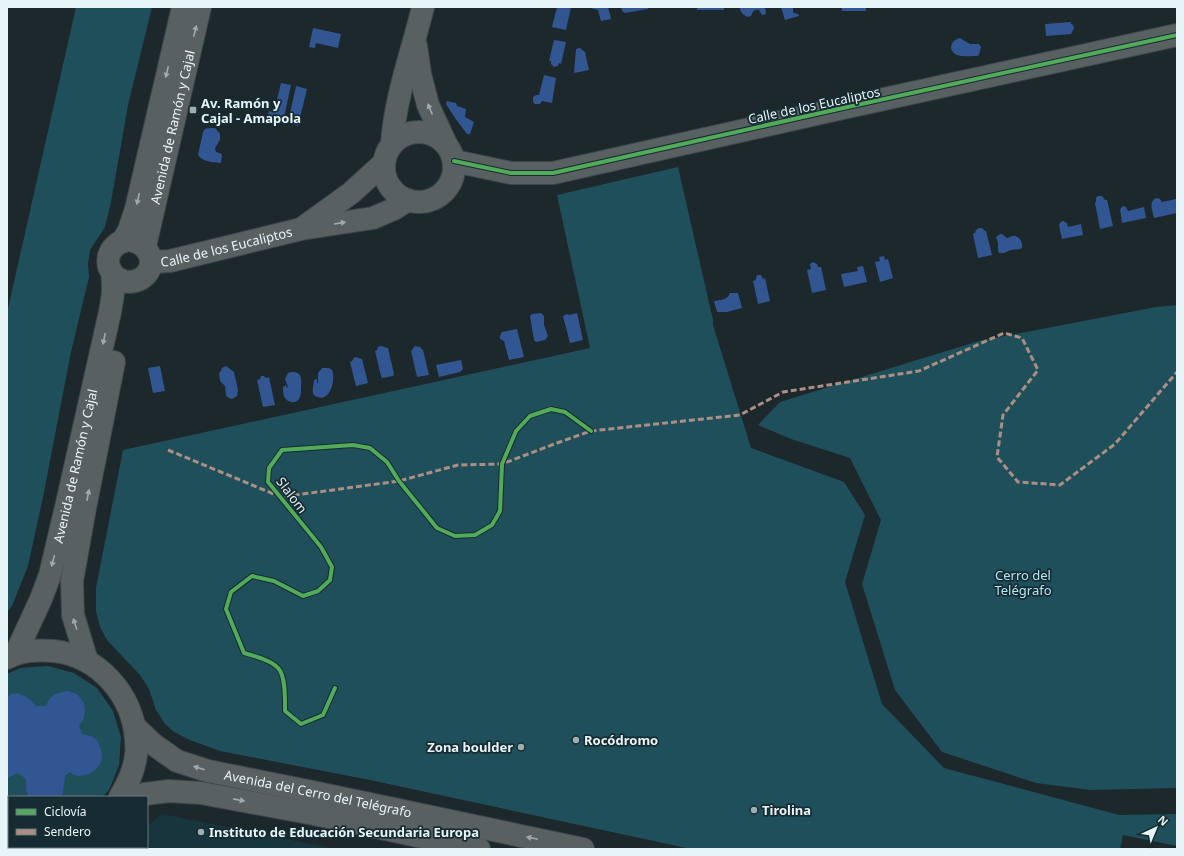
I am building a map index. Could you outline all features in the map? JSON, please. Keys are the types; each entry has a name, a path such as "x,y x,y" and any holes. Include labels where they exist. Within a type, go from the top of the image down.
{"street":[{"name":"Avenida de Ramón y Cajal","path":"11,656 42,599 50,575 110,312 113,291 109,258 115,245 122,242 129,230 136,209 182,7"},
{"name":"Avenida de Ramón y Cajal","path":"87,661 73,615 72,581 123,315 130,293 136,281 144,277 149,270 148,254 200,7"},
{"path":"415,39 420,74 428,105 450,153 454,173 450,184 442,194 432,200 420,202 408,200 394,192 386,179 388,154 393,127 422,7"},
{"name":"Calle de los Eucaliptos","path":"450,153 511,173 553,173 834,110 1177,36"},
{"path":"388,154 402,136 413,132 425,132 437,136 450,153"},
{"name":"Calle de los Eucaliptos","path":"301,229 351,193 388,154"},
{"name":"Calle de los Eucaliptos","path":"148,254 170,261 301,229 373,218 394,209 408,200"},
{"path":"122,242 130,240 138,242 148,254"},
{"path":"112,273 118,279 123,281 136,281"},
{"path":"11,656 40,650 64,652 87,661 104,673 118,688 129,707 135,727 136,754 130,778 121,796"},
{"name":"Avenida del Cerro del Telégrafo","path":"135,727 153,744 177,762 208,771 583,849"},
{"name":"Avenida del Cerro del Telégrafo","path":"136,796 169,791 201,793 314,814 479,849"}],"shaded area":[{"name":"Instituto de Educación Secundaria Europa","path":"162,814 335,849 116,849 148,848 148,825"}],"green space":[{"path":"76,7 152,7 128,105 111,202 105,227 90,250 88,264 89,277 71,352 28,566 12,606 7,612 7,313"},
{"path":"678,167 713,325 751,448 844,482 865,515 845,582 882,704 944,768 1119,815 1177,814 1177,846 1123,835 1120,849 691,849 370,780 220,751 190,740 174,732 165,724 156,710 149,689 140,675 107,640 100,627 96,611 96,588 123,450 590,348 557,195"},
{"name":"Cerro del Telégrafo","path":"1177,305 1177,788 1091,790 1036,783 942,752 895,690 862,584 881,520 850,458 791,439 758,425 780,402 979,341 1156,307"},
{"path":"48,666 74,673 97,688 113,711 121,737 119,765 109,790 103,796 8,796 7,818 7,674 20,668"}],"water":[{"path":"557,7 571,7 566,30 552,27"},
{"path":"587,7 608,7 611,19 601,21 598,10"},
{"path":"621,7 648,7 648,9 625,13 622,11"},
{"path":"697,7 724,7 724,10 697,10"},
{"path":"740,7 765,7 766,14 762,15 759,10 755,10 751,16 748,17 742,13"},
{"path":"781,7 793,7 793,12 799,16 785,20"},
{"path":"842,7 866,7 866,11 842,11"},
{"path":"1071,22 1074,28 1071,34 1046,36 1045,24"},
{"path":"313,28 341,34 338,48 316,43 315,48 309,47"},
{"path":"960,38 970,44 979,44 981,47 979,55 961,56 954,53 951,45 954,41"},
{"path":"554,40 566,42 561,64 559,63 558,66 554,67 551,64 551,61 549,61"},
{"path":"580,48 585,52 589,70 574,73 576,49"},
{"path":"544,75 556,78 552,103 542,101 540,104 535,104 533,102 533,97 539,95"},
{"path":"281,83 291,85 283,122 267,119 269,111 274,112"},
{"path":"296,86 307,89 298,126 288,123"},
{"path":"447,101 456,103 457,106 466,109 465,117 474,122 470,134 467,134 455,118 446,104"},
{"path":"215,128 220,134 220,140 215,148 216,152 222,154 221,163 202,159 198,155 203,132 205,129"},
{"path":"1098,196 1102,196 1105,200 1107,200 1113,226 1100,229 1095,203"},
{"path":"1156,198 1160,199 1162,202 1176,199 1177,213 1154,218 1152,202"},
{"path":"1123,206 1126,207 1128,211 1144,207 1146,218 1122,223 1120,209"},
{"path":"1063,221 1067,223 1068,227 1081,224 1083,235 1062,239 1059,225"},
{"path":"979,228 986,231 992,255 978,258 973,234"},
{"path":"1000,234 1007,238 1015,236 1019,238 1022,248 999,253 996,237"},
{"path":"884,256 885,260 888,259 893,278 880,282 875,262 880,261 879,257"},
{"path":"813,262 817,264 818,267 821,267 826,290 812,293 807,270 811,269 810,264"},
{"path":"863,266 867,282 844,287 841,274 858,271 857,267"},
{"path":"757,275 761,275 763,279 765,278 770,301 758,304 753,281 756,280"},
{"path":"730,293 738,293 742,308 727,312 717,312 714,301 726,298"},
{"path":"541,313 544,316 544,325 548,336 545,340 536,342 534,340 530,316 532,314"},
{"path":"577,313 583,340 570,343 563,316"},
{"path":"517,329 524,357 509,360 504,341 500,339 500,336 502,332"},
{"path":"380,346 388,348 394,374 393,376 382,378 381,376 375,351"},
{"path":"415,346 420,347 423,350 429,375 417,377 411,351"},
{"path":"355,357 362,359 368,383 356,386 350,362"},
{"path":"461,360 463,369 460,372 439,377 436,365"},
{"path":"160,366 165,391 153,393 148,368"},
{"path":"226,366 234,372 238,390 237,396 232,399 227,397 225,386 220,381 219,373 222,368"},
{"path":"322,368 329,368 332,370 333,379 329,393 322,398 315,396 313,390 314,380 317,379 318,383 318,373"},
{"path":"291,372 299,374 301,381 300,398 295,402 287,400 283,392 283,387 286,385 287,388 288,387 285,379 288,373"},
{"path":"261,376 266,378 269,377 275,405 263,407 257,380 260,379"},
{"path":"68,691 77,694 84,703 85,712 83,720 79,725 82,734 91,736 97,740 102,753 101,762 96,769 83,776 74,775 70,772 65,776 63,793 61,796 29,796 26,790 26,779 18,773 7,778 7,697 15,693 27,697 36,706 46,706 54,695 60,692"}],"marked path":[{"path":"168,450 281,497 399,481 458,465 502,464 591,431 740,415 783,392 919,371 1004,333 1022,338 1038,370 1003,415 997,457 1018,482 1060,485 1115,444 1177,372"}],"cycle path":[{"path":"454,161 511,173 553,173 1177,35"},
{"name":"Slalom","path":"335,688 323,715 301,724 285,711 284,688 281,672 275,665 244,653 226,609 231,592 252,576 274,581 303,596 318,591 330,580 332,567 321,547 268,482 269,468 282,450 353,445 370,448 387,462 399,481 437,528 455,536 475,535 492,525 500,511 502,464 516,431 530,416 551,409 565,412 591,431"}],"place":[{"name":"Av. Ramón y Cajal - Amapola","path":"193,110"},
{"name":"Rocódromo","path":"576,740"},
{"name":"Zona boulder","path":"521,747"},
{"name":"Tirolina","path":"754,810"},
{"name":"Instituto de Educación Secundaria Europa","path":"201,832"}]}
